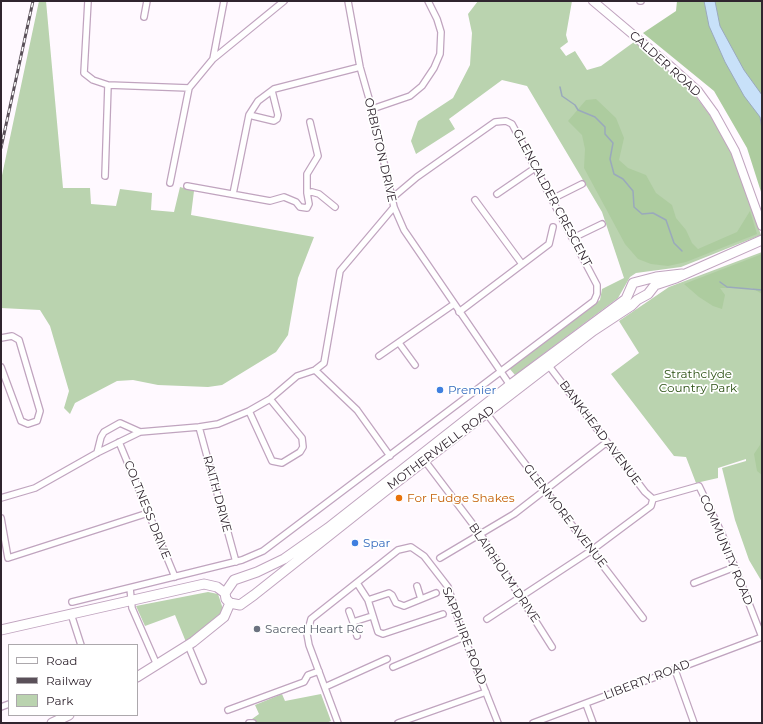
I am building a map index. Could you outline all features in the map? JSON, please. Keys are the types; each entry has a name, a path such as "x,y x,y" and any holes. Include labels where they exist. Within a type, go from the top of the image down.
{"main road":[{"path":"682,274 642,280 633,283 631,289 633,294 640,298 644,296 654,285 682,274 762,240"},
{"path":"642,280 649,286 650,290"},
{"name":"MOTHERWELL ROAD","path":"225,593 234,580 257,572 284,559 328,528 510,385 626,299 631,289"},
{"name":"MOTHERWELL ROAD","path":"230,603 240,605 425,461 640,298"},
{"path":"257,572 264,578 264,587"},
{"path":"1,630 132,602 204,584 217,587 225,593 226,599 230,603 224,617 188,645 138,676"},
{"path":"52,723 67,716"}],"street":[{"path":"88,1 84,73 93,80 108,85 189,88"},
{"path":"144,17 147,1"},
{"path":"213,59 224,1"},
{"path":"170,183 189,88 213,59 284,1"},
{"name":"ORBISTON DRIVE","path":"348,1 360,67 372,109 394,207 404,230 510,385"},
{"path":"372,109 410,96 422,86 432,72 440,54 441,32 438,19 428,1"},
{"name":"CALDER ROAD","path":"593,1 669,65 702,97 714,113 735,151 762,226"},
{"path":"233,194 249,115 255,103 264,94 360,67"},
{"path":"105,176 108,85"},
{"path":"249,115 274,121 277,119 278,115 272,91"},
{"name":"GLENCALDER CRESCENT","path":"391,199 417,177 495,122 506,121 512,124 597,285 597,294 594,301 501,372"},
{"path":"187,186 270,201 284,197 304,208 307,208 310,204 307,193 307,174 318,156 310,122"},
{"path":"497,194 535,168"},
{"path":"552,199 582,184"},
{"path":"307,193 312,192 319,194 335,207"},
{"path":"475,200 522,264"},
{"path":"1,498 35,488 97,453 140,432 218,424 249,411 270,398 297,376 315,370 324,363 340,271 394,207"},
{"path":"573,238 602,224"},
{"path":"459,312 549,244 553,227"},
{"path":"379,356 454,304"},
{"path":"1,338 12,336 19,340 40,411 37,421 28,424 21,421 4,385 1,367"},
{"path":"399,343 415,365"},
{"name":"BANKHEAD AVENUE","path":"550,366 645,492 654,499"},
{"path":"315,370 357,410 390,456"},
{"name":"MOTHERWELL ROAD","path":"72,602 236,562 263,551 501,372"},
{"path":"249,411 272,460 282,463 300,452 303,447 302,438 270,398"},
{"name":"GLENMORE AVENUE","path":"487,414 643,618"},
{"path":"97,453 101,437 104,432 120,423 140,432"},
{"name":"RAITH DRIVE","path":"199,427 236,562"},
{"name":"COLTNESS DRIVE","path":"119,442 175,577"},
{"path":"440,558 481,535 546,491 607,442"},
{"name":"BLAIRHOLM DRIVE","path":"425,461 481,535 552,647"},
{"name":"COMMUNITY ROAD","path":"654,499 699,486 716,519 762,637"},
{"path":"487,619 592,550 650,506 654,499"},
{"path":"1,518 8,558 148,513"},
{"name":"SAPPHIRE ROAD","path":"338,723 309,645 307,634 311,619 398,550 411,547 424,556 448,587 464,636 498,723"},
{"path":"694,583 735,567"},
{"path":"357,583 368,600 378,632 383,634 443,614"},
{"path":"416,586 421,599"},
{"path":"130,588 132,608 157,665"},
{"path":"368,600 389,593 392,595 396,603 404,606 436,593"},
{"path":"349,611 357,636"},
{"path":"71,614 81,644"},
{"path":"353,622 372,616"},
{"path":"394,667 464,636"},
{"name":"LIBERTY ROAD","path":"533,723 762,637"},
{"path":"188,645 203,681"},
{"path":"324,687 387,659"},
{"path":"675,670 694,723"},
{"path":"228,710 304,682 308,676 319,671"},
{"path":"398,723 486,692"},
{"path":"586,704 593,723"}],"green space":[{"path":"39,1 46,1 63,188 90,188 91,204 116,206 120,189 152,193 151,210 174,212 180,187 194,191 191,215 314,237 298,278 288,335 276,352 222,385 208,387 158,385 133,380 117,381 75,403 70,414 64,408 69,391 50,326 40,310 1,308 1,180"},
{"path":"478,1 572,1 566,35 568,42 560,48 566,56 575,51 587,70 601,66 634,42 666,67 694,94 712,118 731,149 761,235 681,267 636,273 630,277 618,298 515,375 509,368 600,300 602,289 624,278 602,212 527,86 502,80 449,119 455,129 416,154 411,141 418,121 453,98 470,65 472,33 468,14"},
{"path":"677,1 762,1 762,195 747,148 714,91 643,33 676,11"},
{"path":"596,99 616,118 624,138 619,160 628,168 646,175 656,193 672,205 676,218 686,230 692,243 698,249 737,232 750,211 757,234 686,262 668,266 651,264 638,259 625,244 584,168 585,149 582,135 568,121 586,100"},
{"name":"Strathclyde Country Park","path":"762,252 762,582 749,560 735,520 722,468 746,461 746,459 718,468 718,478 696,483 686,457 674,456 611,374 639,353 619,321 669,287"},
{"path":"762,254 762,294 752,288 720,288 725,295 722,309 713,306 699,297 684,284"},
{"path":"762,427 762,475 757,471 754,454 760,445"},
{"path":"208,592 218,594 223,609 221,613 186,642 175,615 145,626 136,606"},
{"path":"282,694 285,701 321,694 331,721 326,723 254,723 252,719 259,714 255,705"}],"water":[{"path":"704,1 715,1 720,26 744,70 762,95 762,129 760,117 744,96 725,62 709,26"}],"waterway":[{"path":"560,87 562,96 575,105 578,110 595,117 605,127 605,134 613,143 610,159 614,174 623,179 633,191 634,207 642,214 653,213 666,220 674,243 682,251"},
{"path":"720,282 727,287 762,290"}],"railway":[{"path":"1,148 33,1"}],"place":[{"name":"Premier","path":"440,390"},
{"name":"For Fudge Shakes","path":"399,498"},
{"name":"Spar","path":"355,543"},
{"name":"Sacred Heart RC","path":"257,629"}]}
